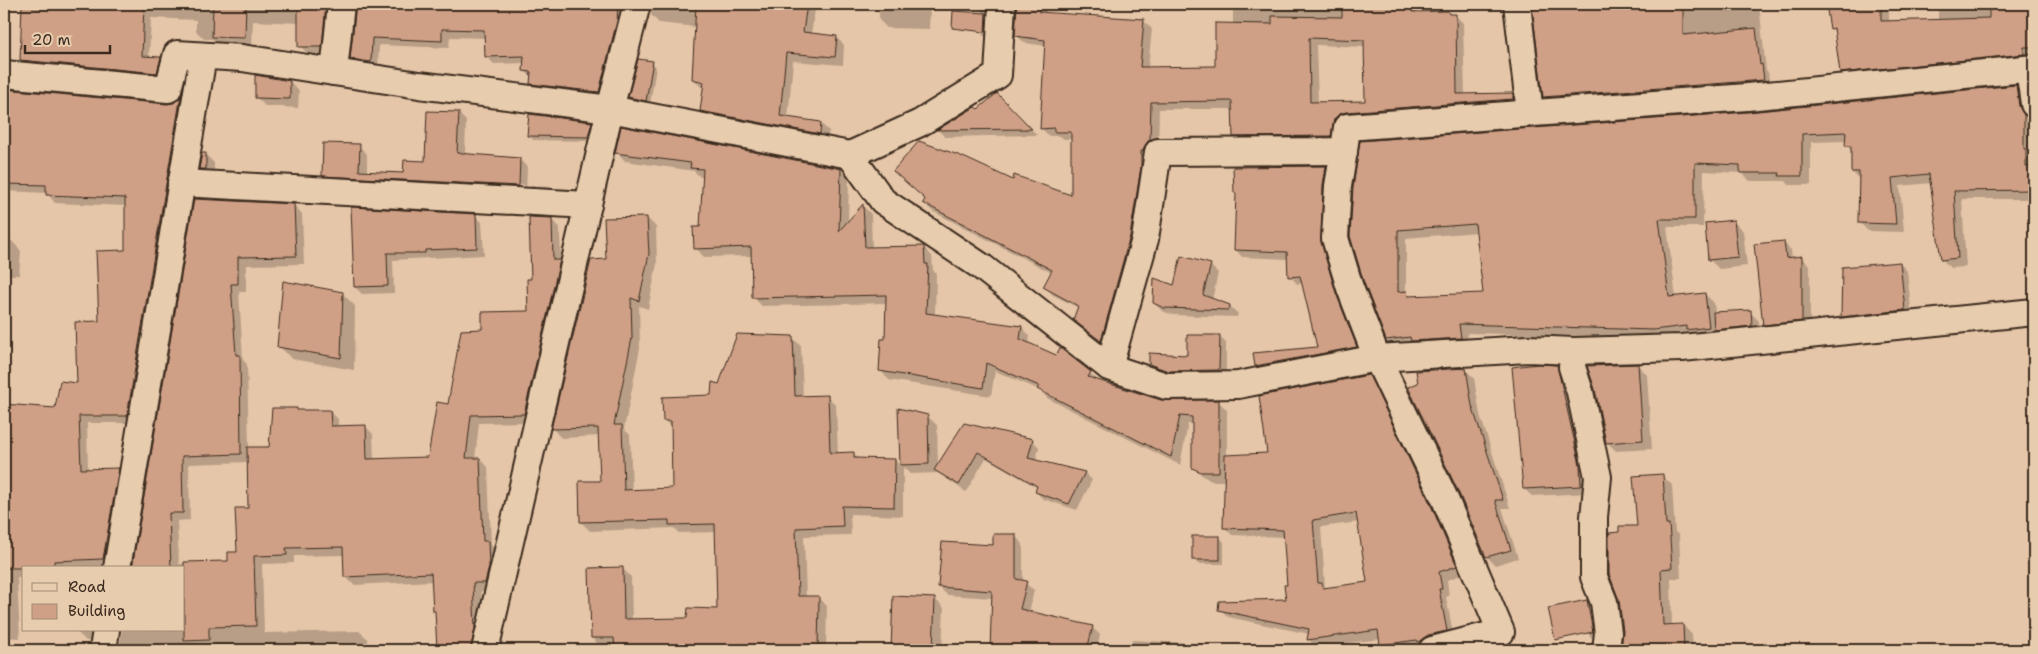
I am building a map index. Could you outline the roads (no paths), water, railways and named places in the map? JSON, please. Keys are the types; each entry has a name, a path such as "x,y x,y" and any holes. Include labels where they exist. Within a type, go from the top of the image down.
{"street":[{"path":"334,72 341,4"},
{"path":"485,650 610,109 637,4"},
{"path":"4,74 168,88 177,54 242,58 610,109 850,155 920,122 998,75 1002,4"},
{"path":"1517,4 1530,113"},
{"path":"117,566 203,56"},
{"path":"1432,650 1501,632 1444,497 1376,358 1350,288 1335,238 1338,186 1347,127 1747,97 2031,68 2034,104"},
{"path":"1109,368 1145,239 1158,152 1344,151"},
{"path":"850,155 883,201 982,267 1109,368 1166,386 1238,385 1376,358 1528,349 1574,351 1682,348 2034,312"},
{"path":"181,183 588,205"},
{"path":"1574,351 1572,367 1580,392 1598,477 1594,517 1594,577 1604,602 1608,633 1606,650"},
{"path":"103,650 106,632"}]}
